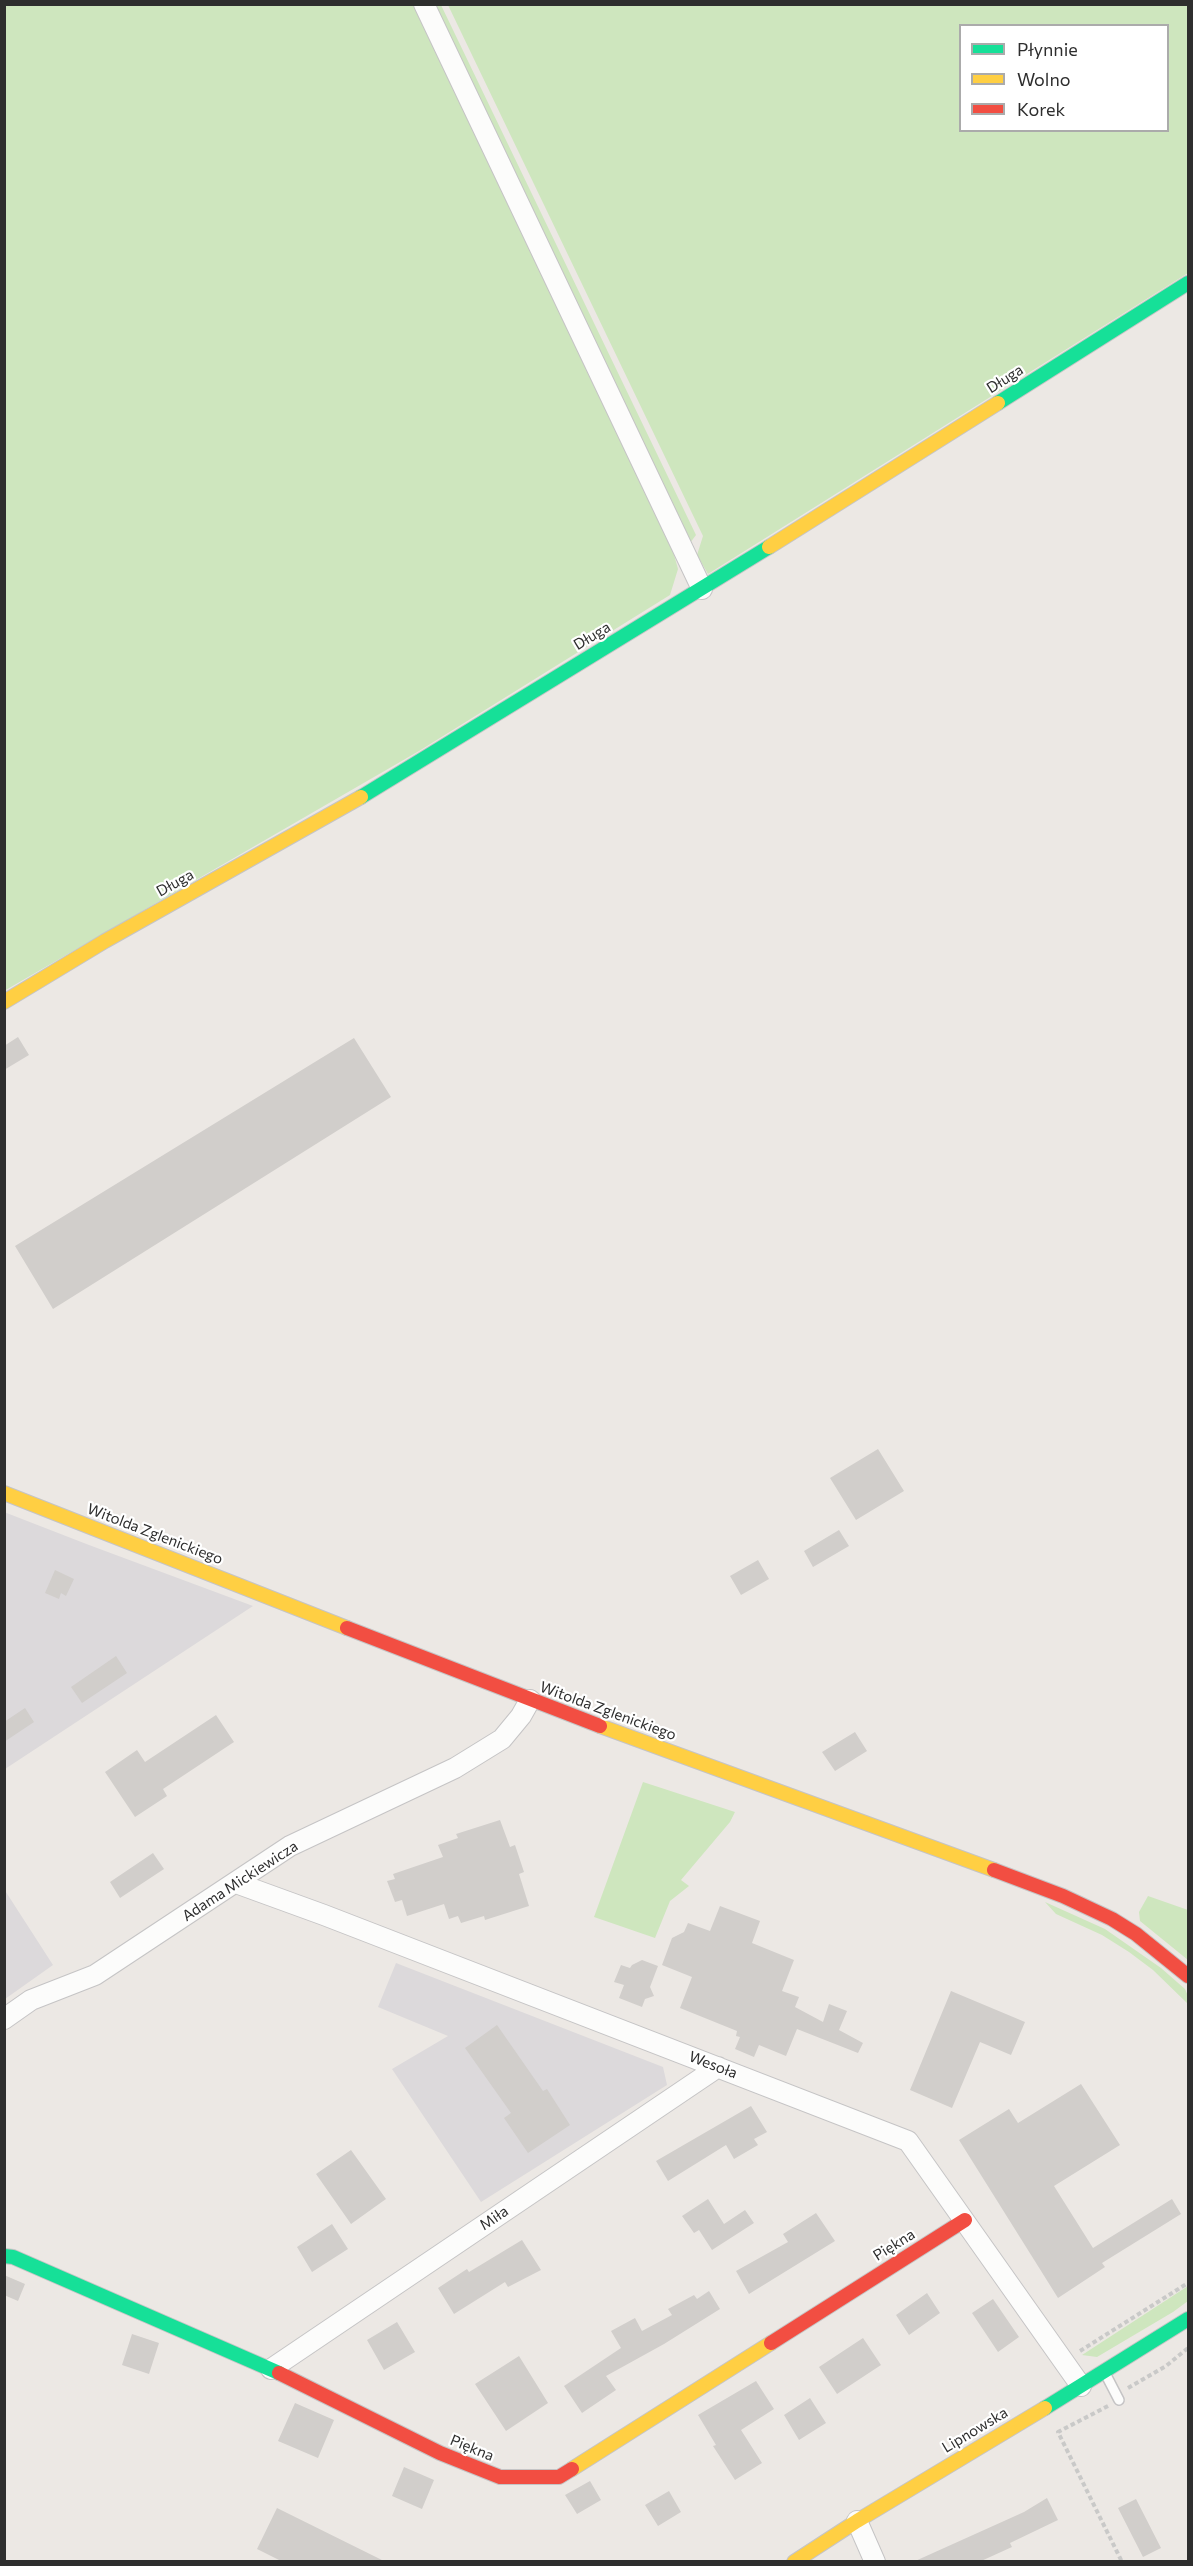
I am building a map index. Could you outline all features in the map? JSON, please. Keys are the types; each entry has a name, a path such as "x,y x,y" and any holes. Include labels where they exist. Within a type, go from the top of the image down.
{"street":[{"path":"424,4 702,589"},
{"name":"Długa","path":"4,1002 105,941 270,850 400,774 702,589 1188,284"},
{"name":"Witolda Zglenickiego","path":"4,1493 530,1700 1063,1896 1112,1919 1136,1934 1188,1976"},
{"name":"Adama Mickiewicza","path":"4,2019 31,2000 95,1975 290,1846 455,1768 502,1739 521,1716 530,1700"},
{"name":"Wesoła","path":"236,1883 908,2141 966,2220 1081,2386"},
{"name":"Miła","path":"271,2369 718,2067"},
{"name":"Piękna","path":"4,2256 271,2369 440,2453 500,2477 559,2477 966,2220"},
{"name":"Lipnowska","path":"806,2558 857,2521 1081,2386 1172,2326 1188,2312"},
{"name":"Lipnowska","path":"1172,2326 1188,2319"},
{"path":"857,2521 875,2562"}],"lane":[{"path":"1104,2371 1118,2397"}],"path":[{"path":"1064,2361 1188,2283"},
{"path":"1122,2562 1058,2432 1166,2366 1188,2348"}],"shaded area":[{"path":"4,1512 89,1545 253,1606 5,1769"},
{"path":"4,1889 53,1965 5,1999 4,1999"},
{"path":"396,1963 663,2067 667,2085 481,2202 392,2069 448,2036 378,2007"}],"green space":[{"path":"4,5 413,5 673,551 678,569 670,595 419,751 4,991"},
{"path":"433,5 441,5 696,535 690,543"},
{"path":"448,5 1188,5 1188,273 708,574 697,555 703,536"},
{"path":"643,1782 735,1812 730,1822 681,1880 689,1886 670,1901 655,1938 594,1917"},
{"path":"1148,1896 1188,1910 1188,1960 1140,1921 1139,1912"},
{"path":"1045,1902 1105,1929 1161,1968 1185,1989 1188,2004 1153,1970 1129,1952 1102,1935 1056,1914"},
{"path":"1188,2286 1188,2301 1173,2312 1097,2357 1082,2355"}],"building":[{"path":"18,1037 29,1055 4,1070 4,1046"},
{"path":"354,1038 391,1097 53,1309 15,1246"},
{"path":"878,1449 904,1491 856,1520 830,1478"},
{"path":"839,1530 849,1546 813,1567 804,1551"},
{"path":"758,1560 769,1579 741,1595 730,1576"},
{"path":"55,1570 74,1579 66,1596 61,1593 59,1599 45,1593"},
{"path":"116,1656 127,1673 82,1703 71,1687"},
{"path":"25,1708 34,1722 4,1742 4,1722"},
{"path":"216,1715 234,1742 163,1789 167,1796 135,1817 105,1772 137,1750 145,1762"},
{"path":"855,1732 867,1751 835,1771 822,1752"},
{"path":"500,1820 510,1847 515,1845 524,1872 519,1874 529,1906 485,1920 484,1916 461,1923 458,1916 449,1919 444,1904 407,1916 402,1900 395,1902 387,1881 395,1879 393,1874 443,1857 438,1845 458,1838 456,1834"},
{"path":"153,1853 164,1869 120,1898 110,1882"},
{"path":"720,1906 760,1921 752,1943 794,1960 782,1991 799,1997 795,2007 823,2022 829,2004 847,2011 839,2030 863,2043 858,2053 797,2029 786,2056 759,2045 754,2057 735,2049 740,2037 736,2036 737,2031 680,2008 692,1977 662,1965 672,1938 684,1932 688,1923 710,1931"},
{"path":"642,1960 658,1966 650,1987 654,1996 645,1999 642,2007 619,1998 624,1985 614,1982 621,1965 630,1968"},
{"path":"951,1991 1025,2022 1011,2055 980,2042 952,2108 910,2090"},
{"path":"497,2025 543,2091 547,2089 570,2125 528,2153 504,2118 511,2113 465,2048"},
{"path":"1081,2084 1120,2145 1054,2186 1093,2248 1172,2199 1181,2214 1102,2263 1105,2267 1058,2298 959,2140 1009,2109 1018,2123"},
{"path":"751,2106 767,2132 754,2139 758,2145 734,2159 726,2145 668,2181 656,2161"},
{"path":"351,2150 386,2199 351,2224 316,2174"},
{"path":"708,2199 724,2224 745,2210 754,2223 712,2250 699,2230 694,2233 682,2216"},
{"path":"816,2213 835,2241 749,2294 736,2271 788,2242 783,2234"},
{"path":"332,2224 348,2249 312,2272 297,2247"},
{"path":"522,2240 541,2270 508,2287 505,2282 454,2314 438,2288 467,2269 469,2272"},
{"path":"4,2275 25,2284 18,2301 4,2295"},
{"path":"709,2291 720,2309 606,2376 616,2390 582,2413 564,2386 621,2348 611,2331 635,2318 642,2331 672,2315 668,2309 694,2295 697,2299"},
{"path":"927,2293 940,2313 909,2335 896,2315"},
{"path":"993,2299 1019,2337 998,2352 972,2313"},
{"path":"397,2322 415,2352 384,2370 367,2340"},
{"path":"132,2334 159,2343 149,2374 122,2365"},
{"path":"863,2338 881,2365 837,2394 819,2367"},
{"path":"519,2356 548,2403 506,2431 475,2384"},
{"path":"756,2381 774,2409 741,2430 762,2463 735,2480 713,2446 716,2445 698,2415"},
{"path":"810,2398 826,2423 799,2440 784,2415"},
{"path":"295,2403 334,2420 318,2458 278,2441"},
{"path":"404,2467 434,2480 422,2509 392,2496"},
{"path":"590,2481 601,2500 577,2514 565,2495"},
{"path":"669,2491 681,2512 658,2526 645,2505"},
{"path":"1047,2498 1058,2520 1010,2543 1012,2547 979,2562 913,2562 1024,2512"},
{"path":"1136,2499 1161,2548 1143,2557 1118,2508"},
{"path":"277,2508 386,2562 283,2562 257,2549"}],"traffic: fast":[{"path":"998,403 1188,283"},
{"path":"361,797 769,547"},
{"path":"4,2256 13,2257 279,2373"},
{"path":"1045,2408 1188,2319"}],"traffic: slow":[{"path":"769,547 998,403"},
{"path":"4,1002 105,941 361,797"},
{"path":"4,1493 347,1628"},
{"path":"600,1726 994,1870"},
{"path":"572,2469 771,2343"},
{"path":"794,2562 857,2521 1045,2408"}],"traffic: jam":[{"path":"347,1628 600,1726"},
{"path":"994,1870 1063,1896 1112,1919 1136,1934 1188,1976"},
{"path":"771,2343 965,2220"},
{"path":"279,2373 440,2453 500,2477 559,2477 572,2469"}]}
